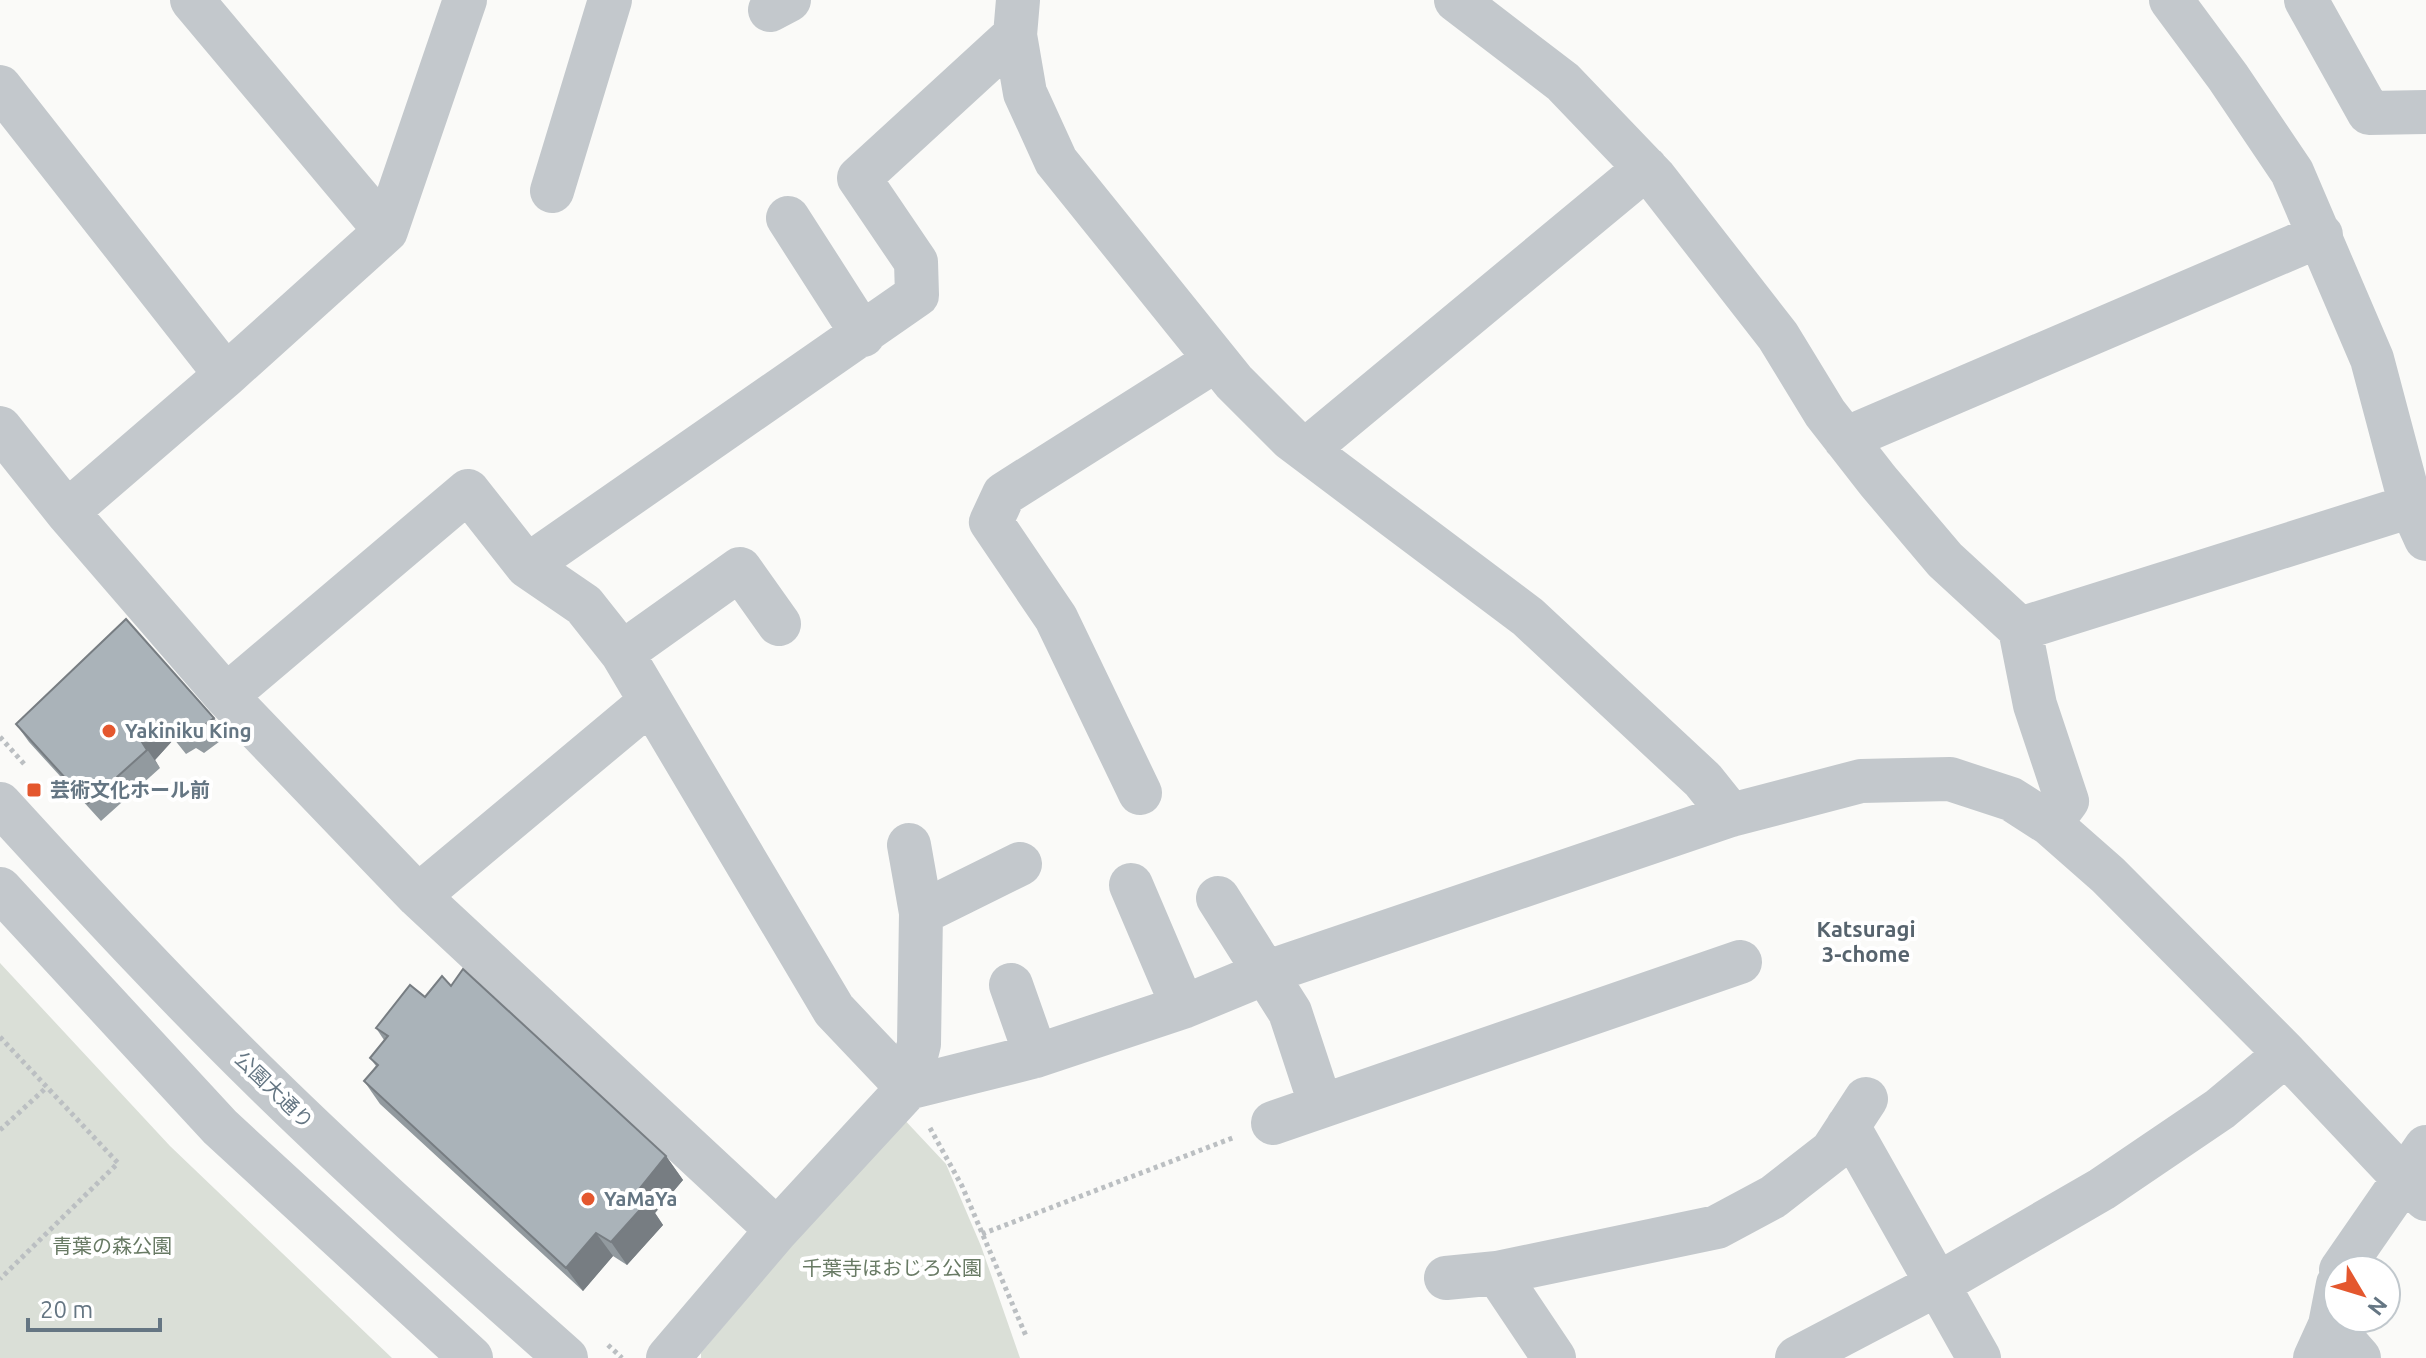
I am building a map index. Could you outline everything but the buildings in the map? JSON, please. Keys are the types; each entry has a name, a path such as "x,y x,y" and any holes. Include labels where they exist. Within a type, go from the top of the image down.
{"street":[{"path":"192,0 386,231"},
{"path":"67,512 386,231 465,0"},
{"path":"552,191 610,0"},
{"path":"1456,0 1563,82 1646,168 1778,336 1825,413 1845,439 1945,560 2020,629 2035,705 2067,801 2050,824"},
{"path":"2020,629 2418,522 2372,359 2292,172 2171,0"},
{"path":"2306,0 2369,113 2426,112"},
{"path":"527,566 917,295 916,262 859,178 1016,17"},
{"path":"1016,17 1025,93 1056,161 1234,382 1291,439 1528,617 1703,780 1731,815"},
{"path":"0,87 226,375"},
{"path":"1306,450 1646,168"},
{"path":"788,218 863,335"},
{"path":"1845,439 2321,235"},
{"path":"1140,793 1056,618 991,522 1004,494 1216,360"},
{"path":"0,428 67,512 226,696 418,896 777,1230"},
{"path":"226,696 468,491 527,566 584,605 622,653 834,1010 908,1088"},
{"path":"622,653 740,569 779,624"},
{"path":"418,896 649,703"},
{"path":"908,1088 1036,1056 1183,1007 1265,973 1731,815 1861,781 1950,779 2011,799 2050,824 2108,875 2286,1054 2419,1175 2354,1254"},
{"name":"公園大通り","path":"0,804 135,951 261,1079 376,1188 583,1348"},
{"path":"668,1358 777,1230 908,1088 919,1044 921,913 909,845"},
{"path":"921,913 1020,864"},
{"path":"1131,885 1183,1007"},
{"path":"0,889 220,1127 471,1358"},
{"path":"1218,898 1290,1012 1321,1106"},
{"path":"1273,1123 1740,962"},
{"path":"1011,985 1036,1056"},
{"path":"1797,1358 1938,1284 2102,1189 2220,1109 2286,1054"},
{"path":"1446,1278 1497,1273 1717,1227 1785,1188 1832,1151 1857,1113 1938,1284 1979,1358"},
{"path":"1497,1273 1554,1358"},
{"path":"2338,1334 2359,1358"}],"path":[{"path":"0,737 31,771"},
{"path":"0,1037 118,1163 0,1279"},
{"path":"0,1130 47,1087"},
{"path":"908,1088 962,1186 1026,1336"},
{"path":"982,1234 1273,1123"},
{"path":"583,1348 622,1358"}],"green space":[{"name":"青葉の森公園","path":"0,963 170,1146 392,1358 0,1358"},
{"name":"千葉寺ほおじろ公園","path":"900,1115 946,1164 981,1246 1020,1358 701,1358 701,1353"}],"place":[{"name":"Yakiniku King","path":"109,731"},
{"name":"芸術文化ホール前","path":"34,790"},
{"name":"YaMaYa","path":"588,1199"}],"district":[{"name":"Katsuragi 3-chome","path":"1866,942"}]}
